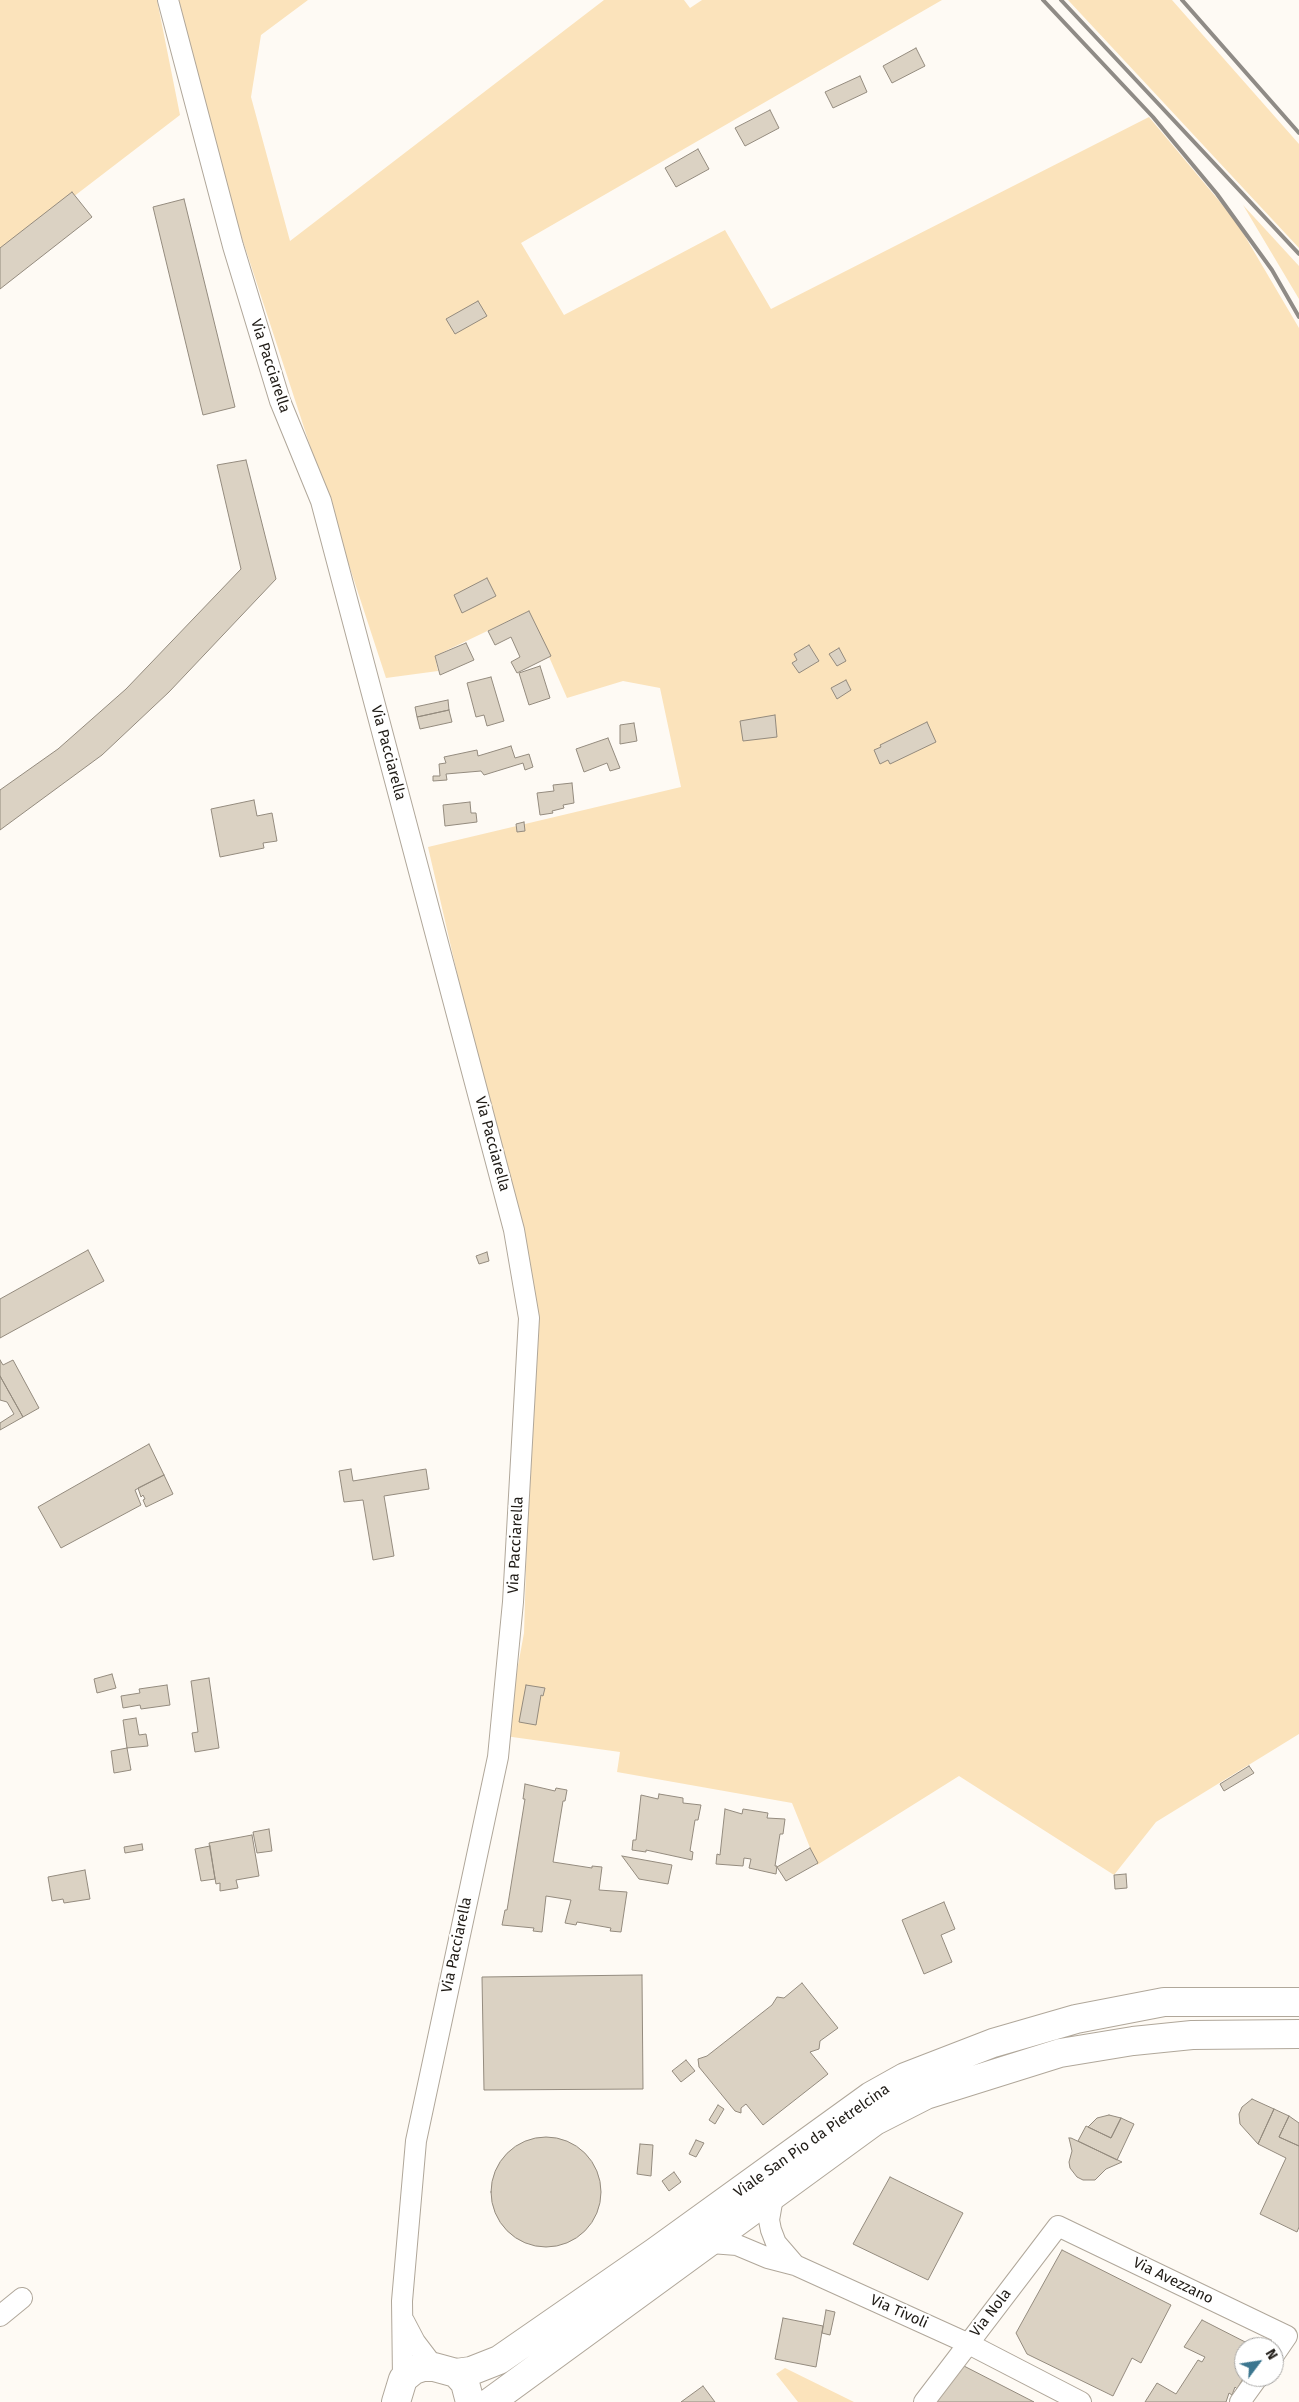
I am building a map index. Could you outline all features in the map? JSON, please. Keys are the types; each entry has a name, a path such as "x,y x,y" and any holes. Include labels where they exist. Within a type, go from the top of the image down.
{"main road":[{"name":"Viale San Pio da Pietrelcina","path":"399,2391 414,2370 423,2367 471,2371 499,2360 655,2252 871,2096 905,2077 993,2043 1076,2020 1164,2002 1299,2002"},
{"name":"Viale San Pio da Pietrelcina","path":"490,2402 875,2122 926,2095 1060,2053 1133,2041 1192,2036 1299,2034"},
{"path":"445,2370 465,2383 470,2402"}],"street":[{"name":"Via Pacciarella","path":"168,0 233,246 280,402 321,501 514,1230 529,1318 513,1602 498,1757 416,2141 402,2301 403,2320 399,2391"},
{"path":"772,2197 769,2220 771,2230 776,2243 795,2265"},
{"name":"Via Avezzano","path":"1058,2226 1287,2336 1284,2340"},
{"name":"Via Nola","path":"924,2402 1058,2226"},
{"name":"Via Tivoli","path":"711,2243 737,2245 768,2258 795,2265 967,2344 1081,2402"},
{"path":"0,2316 22,2298"},
{"path":"403,2320 415,2342 445,2370"},
{"path":"1240,2402 1251,2387"}],"shaded area":[{"path":"0,0 157,0 180,115 0,253"},
{"path":"179,0 308,0 261,35 251,97 290,241 604,0 684,0 690,8 702,0 942,0 521,243 564,315 725,230 771,309 1149,117 1236,221 1299,328 1299,1734 1156,1822 1114,1875 959,1776 817,1865 792,1803 617,1772 620,1752 505,1736 524,1633 534,1307 428,847 681,787 660,688 623,681 567,698 529,611 435,656 438,671 386,678 223,180"},
{"path":"1068,0 1172,0 1299,144 1299,248"},
{"path":"1243,205 1299,266 1299,299"},
{"path":"785,2368 854,2402 798,2402 776,2374"}],"building":[{"path":"916,48 925,66 892,83 883,66"},
{"path":"860,76 867,92 833,108 825,92"},
{"path":"770,110 779,128 745,146 735,128"},
{"path":"698,149 709,169 676,187 665,168"},
{"path":"72,192 92,217 0,289 0,248"},
{"path":"184,199 235,407 203,415 153,207"},
{"path":"478,301 487,316 455,334 446,319"},
{"path":"246,460 276,579 169,692 102,755 0,830 0,790 58,749 126,689 241,569 217,465"},
{"path":"487,578 496,596 462,613 454,595"},
{"path":"529,611 551,656 517,673 511,662 520,657 511,637 495,645 488,631"},
{"path":"466,643 474,660 440,675 435,656"},
{"path":"809,645 819,661 799,673 792,663 797,660 794,654"},
{"path":"839,648 846,661 837,666 829,654"},
{"path":"540,666 550,698 529,705 519,673"},
{"path":"491,677 504,721 487,726 484,715 476,717 467,683"},
{"path":"846,680 851,690 837,699 831,688"},
{"path":"448,700 449,710 417,717 415,707"},
{"path":"449,710 452,722 420,729 417,717"},
{"path":"775,715 777,737 743,741 740,721"},
{"path":"927,722 936,742 890,764 888,760 880,764 874,750 881,747 880,745"},
{"path":"634,723 637,741 620,744 620,725"},
{"path":"608,738 620,768 610,771 607,763 584,772 576,749"},
{"path":"511,746 515,758 529,754 533,767 525,770 523,763 484,775 481,771 446,774 447,780 433,781 433,776 440,776 439,764 446,763 444,757 477,750 478,756"},
{"path":"572,783 574,803 563,805 564,808 552,811 553,813 540,815 537,793 554,791 553,785"},
{"path":"254,800 257,816 272,813 277,841 263,843 264,848 220,857 211,809"},
{"path":"470,802 471,813 476,813 477,822 445,826 443,805"},
{"path":"524,822 525,831 517,832 516,824"},
{"path":"88,1250 104,1281 0,1338 0,1299"},
{"path":"487,1252 489,1261 479,1264 476,1256"},
{"path":"0,1360 3,1365 13,1360 39,1408 23,1417 0,1376"},
{"path":"0,1376 23,1417 0,1430 0,1423 14,1414 7,1402 0,1400"},
{"path":"149,1444 164,1475 135,1490 141,1505 61,1548 38,1507"},
{"path":"351,1469 353,1481 426,1469 429,1489 384,1496 394,1556 373,1560 363,1500 344,1502 339,1471"},
{"path":"164,1475 173,1494 146,1507 143,1500 145,1499 143,1495 141,1497 138,1488"},
{"path":"112,1674 116,1688 97,1693 94,1679"},
{"path":"209,1678 219,1748 195,1752 192,1733 198,1732 191,1681"},
{"path":"167,1685 170,1705 141,1709 140,1705 123,1708 121,1696 140,1693 139,1689"},
{"path":"526,1685 545,1688 543,1696 541,1695 536,1725 519,1722"},
{"path":"136,1718 139,1735 146,1734 148,1746 127,1748 123,1720"},
{"path":"127,1748 131,1770 114,1773 111,1751"},
{"path":"1249,1766 1254,1773 1224,1791 1220,1784"},
{"path":"525,1784 555,1791 556,1788 567,1790 565,1801 563,1801 553,1862 592,1868 592,1866 602,1867 599,1890 627,1892 621,1932 610,1931 611,1928 577,1922 576,1925 565,1923 571,1900 546,1896 542,1932 533,1931 534,1928 502,1925 505,1910 507,1910 525,1799 523,1799"},
{"path":"659,1794 683,1798 683,1803 701,1805 698,1820 695,1820 690,1851 693,1852 692,1860 646,1850 646,1852 632,1850 633,1840 636,1840 641,1795 658,1799"},
{"path":"725,1809 742,1814 743,1809 768,1813 767,1818 785,1819 783,1834 780,1834 775,1866 777,1866 776,1874 749,1868 751,1859 744,1858 743,1866 716,1864 717,1854 720,1855"},
{"path":"269,1829 272,1851 257,1853 253,1832"},
{"path":"252,1835 259,1876 236,1880 238,1888 220,1891 220,1883 216,1884 209,1843"},
{"path":"142,1844 143,1850 125,1853 124,1847"},
{"path":"210,1846 215,1879 201,1881 195,1849"},
{"path":"810,1848 818,1863 786,1881 777,1867"},
{"path":"622,1856 672,1865 668,1884 639,1879"},
{"path":"85,1870 90,1899 64,1903 63,1899 52,1901 48,1877"},
{"path":"1126,1874 1127,1888 1115,1889 1114,1875"},
{"path":"944,1902 955,1929 941,1935 952,1962 924,1974 902,1920"},
{"path":"642,1975 643,2089 484,2090 482,1977"},
{"path":"802,1983 838,2028 820,2041 819,2049 810,2052 828,2074 763,2125 746,2104 741,2108 741,2113 735,2111 699,2067 698,2059 707,2056 772,2005 777,1997 784,1998"},
{"path":"686,2060 695,2071 681,2082 672,2071"},
{"path":"1252,2099 1274,2109 1258,2144 1240,2124 1239,2114 1242,2107"},
{"path":"718,2105 724,2109 715,2124 709,2120"},
{"path":"1274,2109 1289,2116 1279,2137 1299,2146 1299,2227 1297,2232 1260,2214 1286,2158 1258,2144"},
{"path":"1109,2115 1121,2118 1111,2138 1088,2127 1097,2118"},
{"path":"1289,2116 1299,2123 1299,2146 1279,2137"},
{"path":"1121,2118 1134,2124 1117,2160 1078,2141 1086,2126 1111,2138"},
{"path":"546,2137 567,2141 585,2153 597,2171 601,2192 597,2213 585,2231 567,2243 546,2247 525,2243 507,2231 495,2213 491,2192 495,2171 507,2153 525,2141"},
{"path":"1069,2138 1122,2162 1106,2169 1095,2180 1083,2180 1077,2177 1070,2168 1069,2162 1072,2151"},
{"path":"696,2140 704,2143 696,2157 689,2154"},
{"path":"640,2144 653,2145 651,2176 637,2174"},
{"path":"674,2172 681,2182 669,2191 662,2181"},
{"path":"890,2177 963,2213 928,2280 853,2244"},
{"path":"1062,2250 1171,2305 1141,2363 1132,2358 1113,2396 1027,2354 1016,2333"},
{"path":"826,2310 835,2312 830,2335 822,2333"},
{"path":"783,2318 823,2326 816,2367 775,2359"},
{"path":"1202,2320 1235,2337 1235,2387 1232,2395 1229,2393 1226,2402 1145,2402 1157,2383 1176,2394 1198,2360 1202,2362 1205,2357 1184,2347"},
{"path":"962,2365 1034,2402 936,2402"},
{"path":"703,2386 715,2402 681,2402"}],"railway":[{"path":"1043,0 1153,117 1217,194 1272,270 1299,317"},
{"path":"1061,0 1299,254"},
{"path":"1182,0 1299,133"}]}
